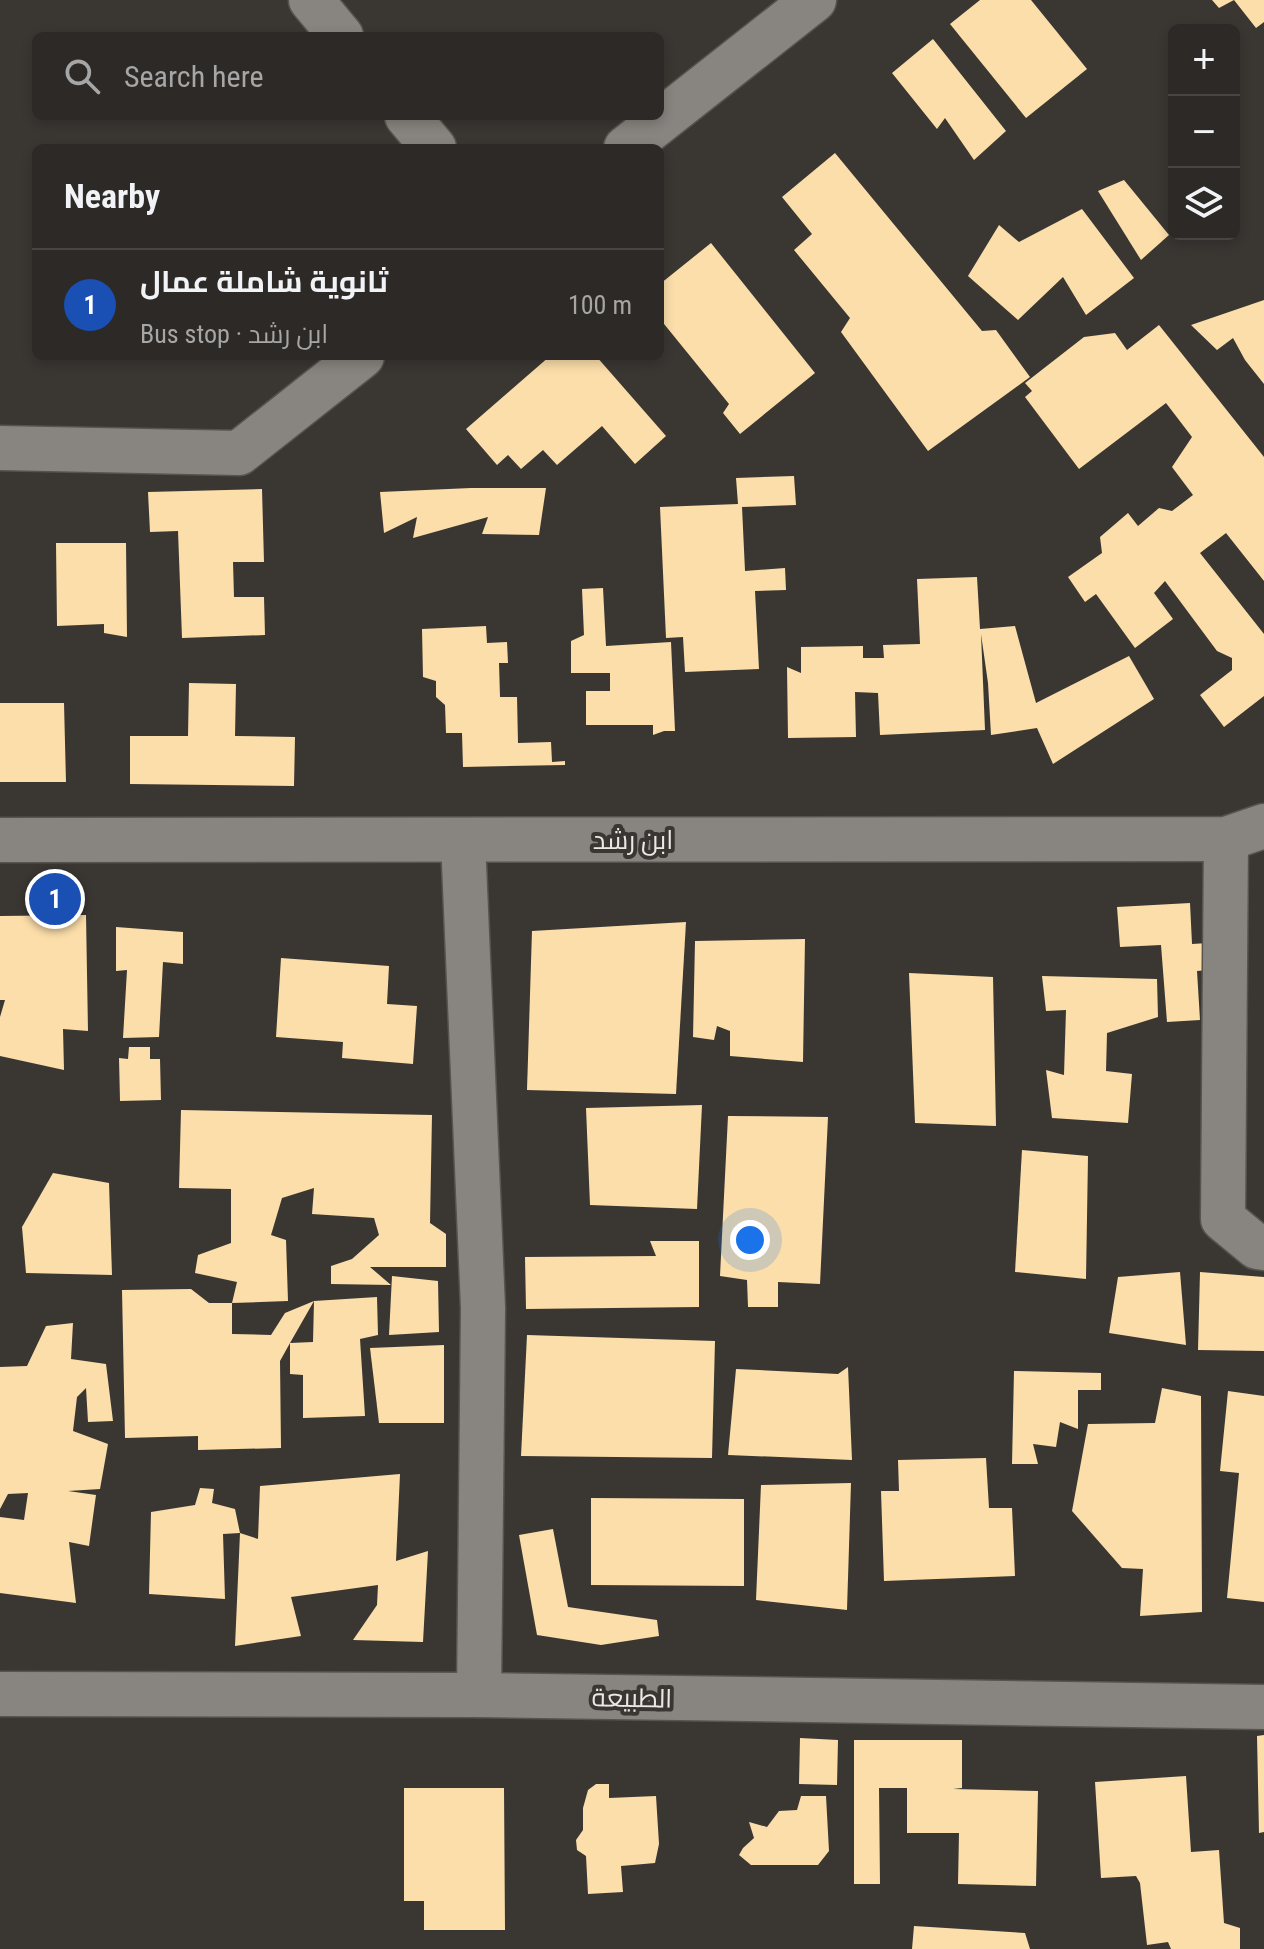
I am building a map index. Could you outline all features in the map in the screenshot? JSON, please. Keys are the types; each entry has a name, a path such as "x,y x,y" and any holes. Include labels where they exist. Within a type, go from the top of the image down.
{"street":[{"path":"311,0 338,32"},
{"path":"664,118 814,0"},
{"path":"410,120 431,144"},
{"path":"631,144 662,120"},
{"path":"0,448 239,453 357,360"},
{"path":"1245,833 1223,1219 1257,1247 1264,1248"},
{"name":"ابن رشد","path":"0,840 463,840 1245,833"},
{"path":"463,840 483,1308 479,1695"},
{"name":"الطبيعة","path":"0,1694 479,1695 1264,1707"}],"building":[{"path":"980,0 1031,0 1087,69 1026,118 950,24"},
{"path":"1212,0 1234,0 1219,8"},
{"path":"1234,0 1264,0 1264,22 1256,28"},
{"path":"933,39 1006,131 974,160 945,118 937,129 892,73"},
{"path":"835,153 982,331 996,330 1030,377 928,451 841,332 850,318 794,250 812,234 782,197"},
{"path":"1124,180 1168,236 1141,260 1098,191"},
{"path":"1082,209 1134,278 1086,315 1063,277 1018,320 968,276 999,225 1019,242"},
{"path":"711,243 815,373 740,434 723,413 729,404 664,324 664,281"},
{"path":"1264,300 1264,384 1233,338 1217,350 1191,325"},
{"path":"1159,325 1264,457 1264,581 1226,533 1200,553 1264,634 1264,696 1224,727 1200,695 1232,670 1232,658 1217,651 1165,581 1154,593 1173,619 1135,648 1096,594 1085,602 1068,577 1102,553 1100,537 1128,513 1138,526 1159,508 1172,511 1193,495 1172,467 1192,437 1166,403 1079,469 1025,397 1032,391 1025,383 1084,337 1115,333 1127,350"},
{"path":"545,360 600,360 666,436 635,464 602,426 557,465 543,450 521,469 508,455 497,465 466,429"},
{"path":"794,476 796,505 742,507 745,571 785,568 786,590 755,591 759,669 685,672 683,637 666,638 660,507 738,504 736,478"},
{"path":"546,488 539,535 482,534 488,517 413,538 417,517 384,533 380,492"},
{"path":"262,489 264,562 233,562 234,597 264,597 265,635 182,638 178,531 150,532 148,492"},
{"path":"56,543 126,543 127,637 104,633 104,624 57,626"},
{"path":"977,577 980,629 1015,626 1036,703 1129,656 1154,699 1053,764 1037,728 991,735 981,634 985,730 880,735 878,693 855,692 856,737 788,738 787,667 801,673 801,647 863,646 863,658 884,658 883,645 920,644 917,579"},
{"path":"603,588 606,646 671,642 675,731 653,735 653,725 586,725 586,691 610,691 610,673 571,673 571,641 584,635 582,589"},
{"path":"486,626 487,643 507,642 508,663 499,663 500,697 517,697 518,743 551,742 552,762 565,761 565,765 463,767 462,733 446,733 445,705 436,697 436,681 423,677 422,629"},
{"path":"189,683 236,684 235,736 295,737 294,786 130,784 130,736 188,736"},
{"path":"0,703 64,703 66,782 0,782"},
{"path":"1190,903 1192,944 1208,943 1209,970 1197,971 1200,1020 1167,1022 1161,945 1120,947 1117,907"},
{"path":"86,915 88,1031 63,1029 64,1070 0,1056 0,1017 5,1000 0,1000 0,916"},
{"path":"686,922 676,1094 527,1090 532,931"},
{"path":"116,927 183,932 183,964 163,962 159,1037 123,1038 127,970 116,971"},
{"path":"805,939 803,1062 730,1056 730,1031 717,1026 714,1040 693,1037 695,941"},
{"path":"281,958 389,966 387,1004 417,1006 413,1064 342,1058 343,1042 276,1037"},
{"path":"909,973 993,977 996,1126 915,1123"},
{"path":"1042,976 1157,979 1158,1017 1107,1033 1106,1071 1132,1074 1128,1123 1052,1118 1046,1070 1064,1075 1066,1010 1046,1011"},
{"path":"129,1047 150,1047 150,1059 160,1059 161,1100 120,1101 119,1058 128,1059"},
{"path":"702,1105 697,1209 590,1205 586,1108"},
{"path":"181,1110 432,1115 430,1223 446,1234 446,1267 370,1267 391,1285 331,1284 331,1266 352,1259 379,1235 374,1218 312,1214 314,1188 282,1198 271,1235 286,1240 288,1301 232,1303 237,1282 195,1273 198,1255 231,1243 231,1189 179,1188"},
{"path":"728,1116 828,1117 820,1284 778,1282 778,1307 748,1307 747,1280 720,1276"},
{"path":"1022,1150 1088,1156 1086,1279 1015,1272"},
{"path":"53,1173 109,1183 112,1275 26,1273 22,1227"},
{"path":"650,1241 699,1241 699,1307 526,1309 525,1257 656,1256"},
{"path":"1180,1272 1186,1345 1109,1333 1118,1277"},
{"path":"1200,1272 1264,1277 1264,1351 1198,1350"},
{"path":"392,1276 438,1281 439,1332 389,1335"},
{"path":"191,1289 209,1303 232,1303 232,1334 271,1335 285,1313 314,1301 280,1361 281,1448 198,1450 198,1436 125,1438 122,1290"},
{"path":"377,1297 378,1335 360,1339 365,1416 303,1418 303,1375 290,1374 290,1343 313,1342 314,1301"},
{"path":"73,1323 71,1359 106,1364 113,1421 88,1422 86,1388 77,1397 73,1431 108,1444 100,1489 68,1491 96,1495 89,1546 69,1542 76,1603 0,1593 0,1517 24,1520 28,1493 8,1494 0,1509 0,1367 27,1366 46,1326"},
{"path":"527,1335 715,1341 712,1458 521,1456"},
{"path":"444,1345 444,1423 379,1423 370,1348"},
{"path":"848,1367 852,1460 728,1455 736,1369 838,1374"},
{"path":"1014,1371 1101,1373 1101,1390 1078,1390 1078,1429 1060,1422 1056,1447 1033,1444 1038,1464 1012,1464"},
{"path":"1162,1388 1201,1396 1202,1612 1140,1616 1143,1569 1122,1568 1072,1511 1088,1424 1155,1423"},
{"path":"1228,1391 1264,1396 1264,1602 1227,1598 1239,1473 1220,1471"},
{"path":"986,1458 989,1508 1012,1508 1015,1576 884,1581 881,1491 899,1491 898,1460"},
{"path":"400,1474 396,1561 428,1551 423,1642 353,1640 377,1605 378,1585 291,1597 301,1636 235,1646 240,1533 258,1539 260,1486"},
{"path":"851,1483 847,1610 756,1600 761,1485"},
{"path":"200,1488 214,1489 212,1503 235,1509 240,1533 223,1534 225,1599 149,1594 151,1512 195,1505"},
{"path":"591,1498 744,1499 744,1586 591,1585"},
{"path":"553,1529 568,1607 657,1620 659,1636 601,1645 537,1635 519,1535"},
{"path":"1264,1735 1264,1832 1259,1833 1257,1736"},
{"path":"800,1738 838,1740 837,1785 799,1784"},
{"path":"854,1740 962,1740 962,1788 953,1789 1038,1791 1036,1886 958,1884 959,1833 907,1833 907,1788 879,1788 880,1884 854,1884"},
{"path":"1186,1776 1191,1852 1219,1850 1224,1923 1240,1928 1240,1949 1171,1949 1168,1942 1147,1945 1140,1883 1136,1876 1101,1878 1095,1782"},
{"path":"596,1784 609,1784 609,1798 656,1796 659,1844 655,1863 621,1866 623,1892 588,1894 586,1856 577,1850 576,1840 583,1830 583,1808 588,1790"},
{"path":"404,1788 504,1788 505,1930 424,1930 424,1901 404,1901"},
{"path":"801,1796 826,1796 829,1851 818,1865 751,1865 739,1855 754,1838 749,1822 767,1827 779,1811 797,1810"},
{"path":"914,1926 1025,1933 1030,1949 912,1949"}],"place":[{"name":"ثانوية شاملة عمال","path":"55,899"}]}
